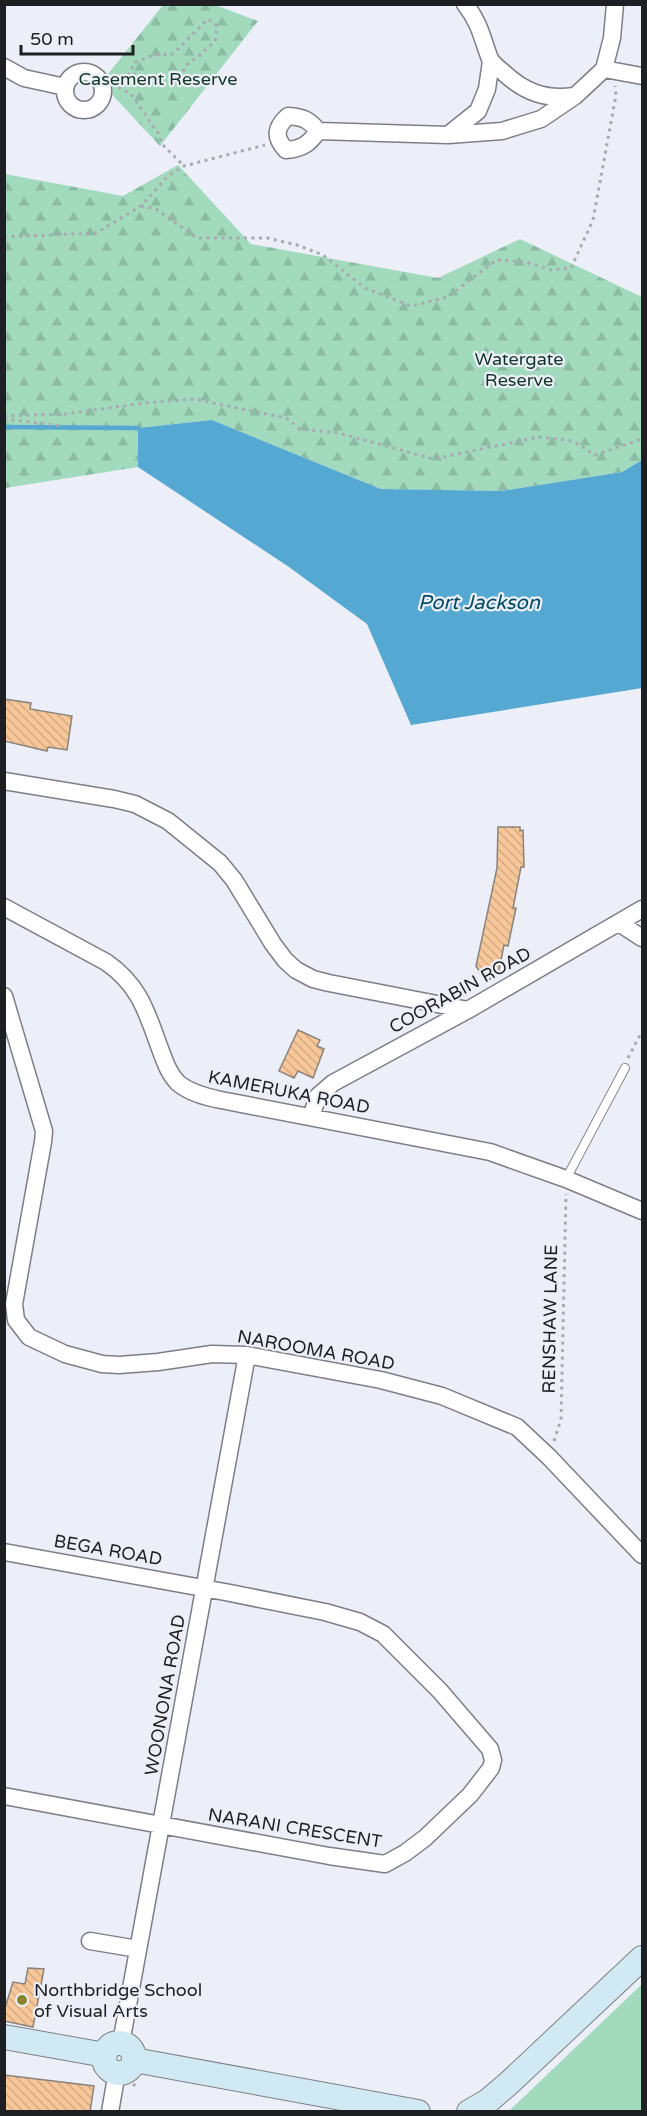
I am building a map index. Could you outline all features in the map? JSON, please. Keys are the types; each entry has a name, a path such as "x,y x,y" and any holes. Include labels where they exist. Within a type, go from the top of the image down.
{"street":[{"path":"448,135 478,111 487,89 491,61 483,34 465,4"},
{"path":"318,131 448,135 502,131 541,119 609,70 615,4"},
{"path":"491,61 514,83 534,94 548,97 575,96"},
{"path":"4,68 24,78 65,87"},
{"path":"609,70 642,76"},
{"path":"83,72 92,74 109,86 98,106 85,111 74,108 66,100 67,81 75,74 83,72"},
{"path":"288,116 310,120 318,131 309,143 298,149 286,150 279,142 277,133 279,124 288,116"},
{"path":"4,781 135,804 168,821 220,863 234,880 285,960 296,970 313,979 468,1010"},
{"name":"KAMERUKA ROAD","path":"4,907 119,971 138,993 169,1071 177,1082 188,1090 221,1100 490,1152 566,1179 642,1211"},
{"name":"COORABIN ROAD","path":"311,1117 318,1096 326,1087 468,1010 642,909"},
{"path":"619,923 642,938"},
{"name":"NAROOMA ROAD","path":"4,996 44,1136 14,1304 14,1316 19,1326 37,1342 65,1354 102,1364 137,1364 212,1354 247,1355 381,1380 442,1396 517,1427 549,1457 642,1555"},
{"name":"WOONONA ROAD","path":"111,2112 125,2066 138,1949 247,1355"},
{"name":"BEGA ROAD","path":"4,1552 204,1588"},
{"name":"NARANI CRESCENT","path":"161,1825 385,1864 425,1838 470,1795 490,1768 493,1760 490,1749 440,1691 383,1634 360,1622 325,1612 204,1588"},
{"path":"4,1796 161,1825"},
{"path":"90,1941 138,1949"},
{"path":"469,2112 488,2101 508,2084 642,1958"},
{"path":"4,2037 125,2066 418,2112"}],"lane":[{"path":"566,1179 624,1068"}],"path":[{"path":"109,86 127,76 132,73 158,83 180,81 185,66 200,56 215,41 217,26 208,19 172,54 154,55 135,63 127,76"},
{"path":"141,206 156,209 197,238 267,238 297,245 323,255 365,288 411,306 448,297 496,260 526,262 551,270 571,268 592,220 616,94 609,70"},
{"path":"109,86 131,94 158,133 162,144 184,166"},
{"path":"4,237 96,233 141,206 168,176 184,166 279,142"},
{"path":"4,417 66,414 144,403 194,399 286,418 300,429 339,433 434,459 539,437 573,441 595,455 642,439"},
{"path":"4,417 64,426"},
{"path":"624,1068 642,1031"},
{"name":"RENSHAW LANE","path":"549,1457 561,1419 566,1179"}],"green space":[{"name":"Casement Reserve","path":"163,5 215,5 258,21 160,146 106,88 104,79"},
{"name":"Watergate Reserve","path":"178,165 251,244 438,278 520,239 642,297 642,460 622,472 501,491 381,489 212,420 138,428 138,467 5,488 5,174 123,196"},
{"path":"641,1985 642,2111 509,2111"}],"water":[{"name":"Port Jackson","path":"212,420 381,489 501,491 622,472 642,460 642,688 411,725 367,624 289,567 138,467 138,428"}],"building":[{"path":"4,699 31,703 30,709 72,716 67,750 48,747 47,751 4,741"},
{"path":"498,827 520,827 520,831 523,830 524,867 521,867 508,946 504,945 498,975 486,981 476,966 497,868"},
{"path":"298,1030 320,1040 317,1046 324,1049 313,1078 298,1071 294,1078 279,1071"},
{"name":"Northbridge School of Visual Arts","path":"28,1968 44,1969 33,2027 4,2021 4,2011 13,1982 25,1984"},
{"path":"4,2075 94,2086 90,2112 4,2112"}],"waterway":[{"path":"4,427 138,428"}],"place":[{"name":"Northbridge School of Visual Arts","path":"22,2000"}]}
